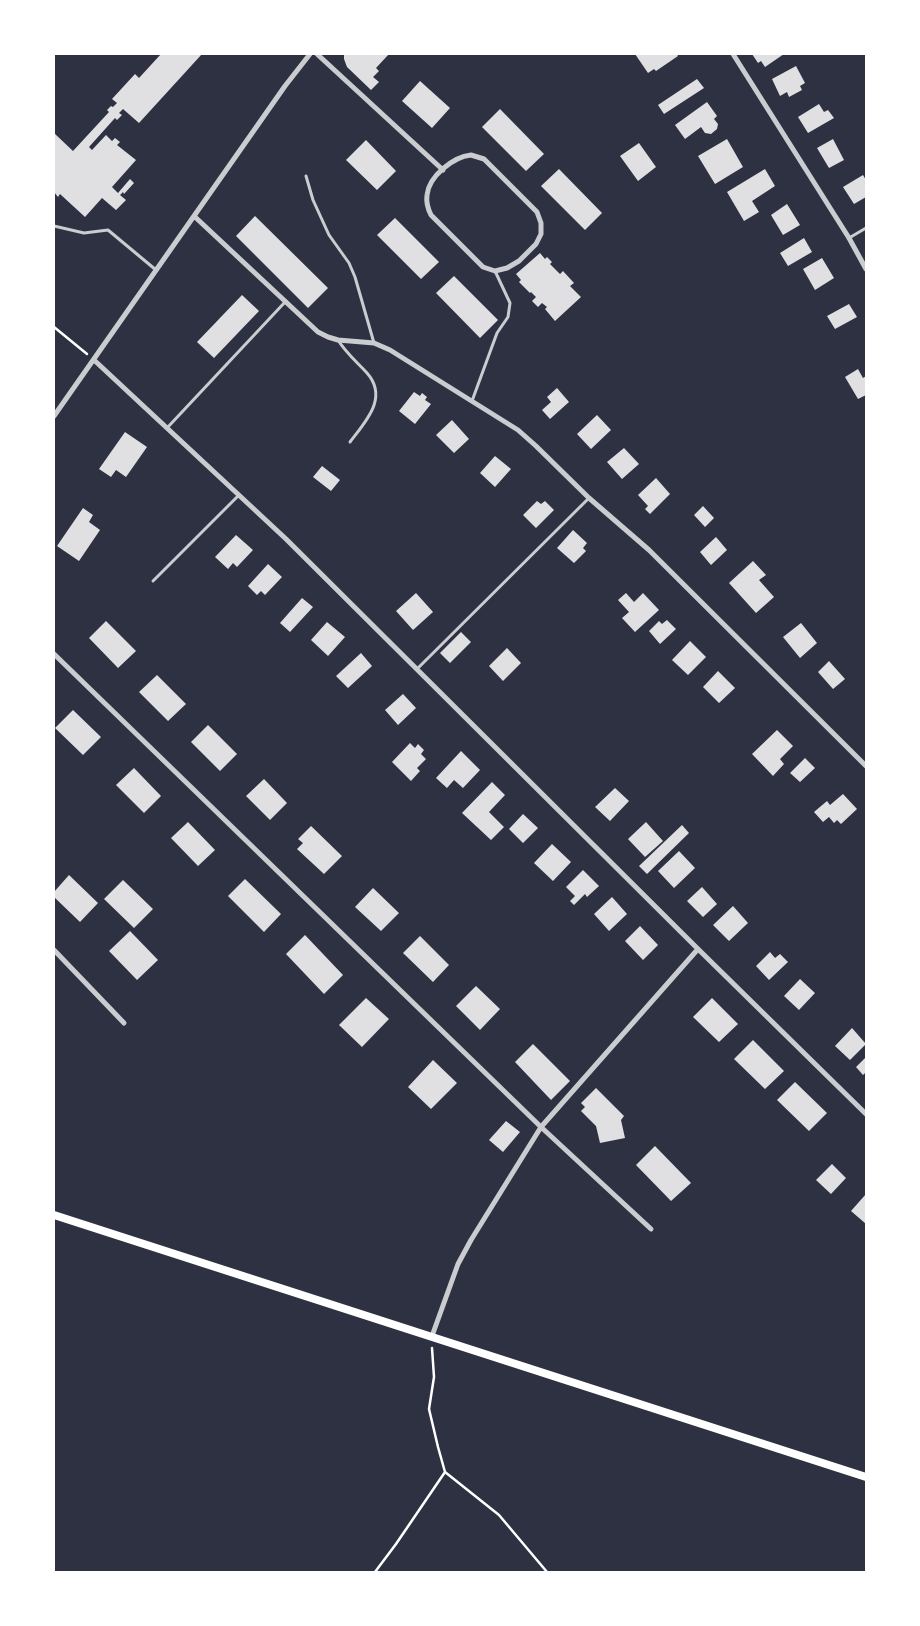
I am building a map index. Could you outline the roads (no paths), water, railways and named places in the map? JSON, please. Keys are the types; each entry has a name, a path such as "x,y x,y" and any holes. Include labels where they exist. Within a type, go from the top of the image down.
{"main road":[{"path":"54,1215 866,1477"}],"street":[{"path":"54,416 285,86 310,54"},
{"path":"317,54 443,170"},
{"path":"733,54 849,238 866,269"},
{"path":"472,155 484,159 537,212 541,223 541,234 536,244 518,261 507,268 495,271 483,267 431,215 427,206 427,194 432,181 443,170 452,161 462,156 472,155"},
{"path":"194,216 318,332 338,340 374,343 390,350 518,430 589,498 648,550 866,766"},
{"path":"94,360 286,539 416,670 866,1114"},
{"path":"54,654 541,1128 651,1229"},
{"path":"432,1336 458,1264 541,1128 698,949"},
{"path":"54,950 124,1023"}],"lane":[{"path":"306,176 313,200 329,235 355,277 374,343"},
{"path":"54,226 84,233 108,230 156,271"},
{"path":"849,238 866,228"},
{"path":"472,401 497,334 508,317 510,303 495,271"},
{"path":"167,428 286,301"},
{"path":"338,340 345,352 368,374 374,386 376,399 371,414 350,442"},
{"path":"154,581 239,495"},
{"path":"416,670 589,498"}]}
